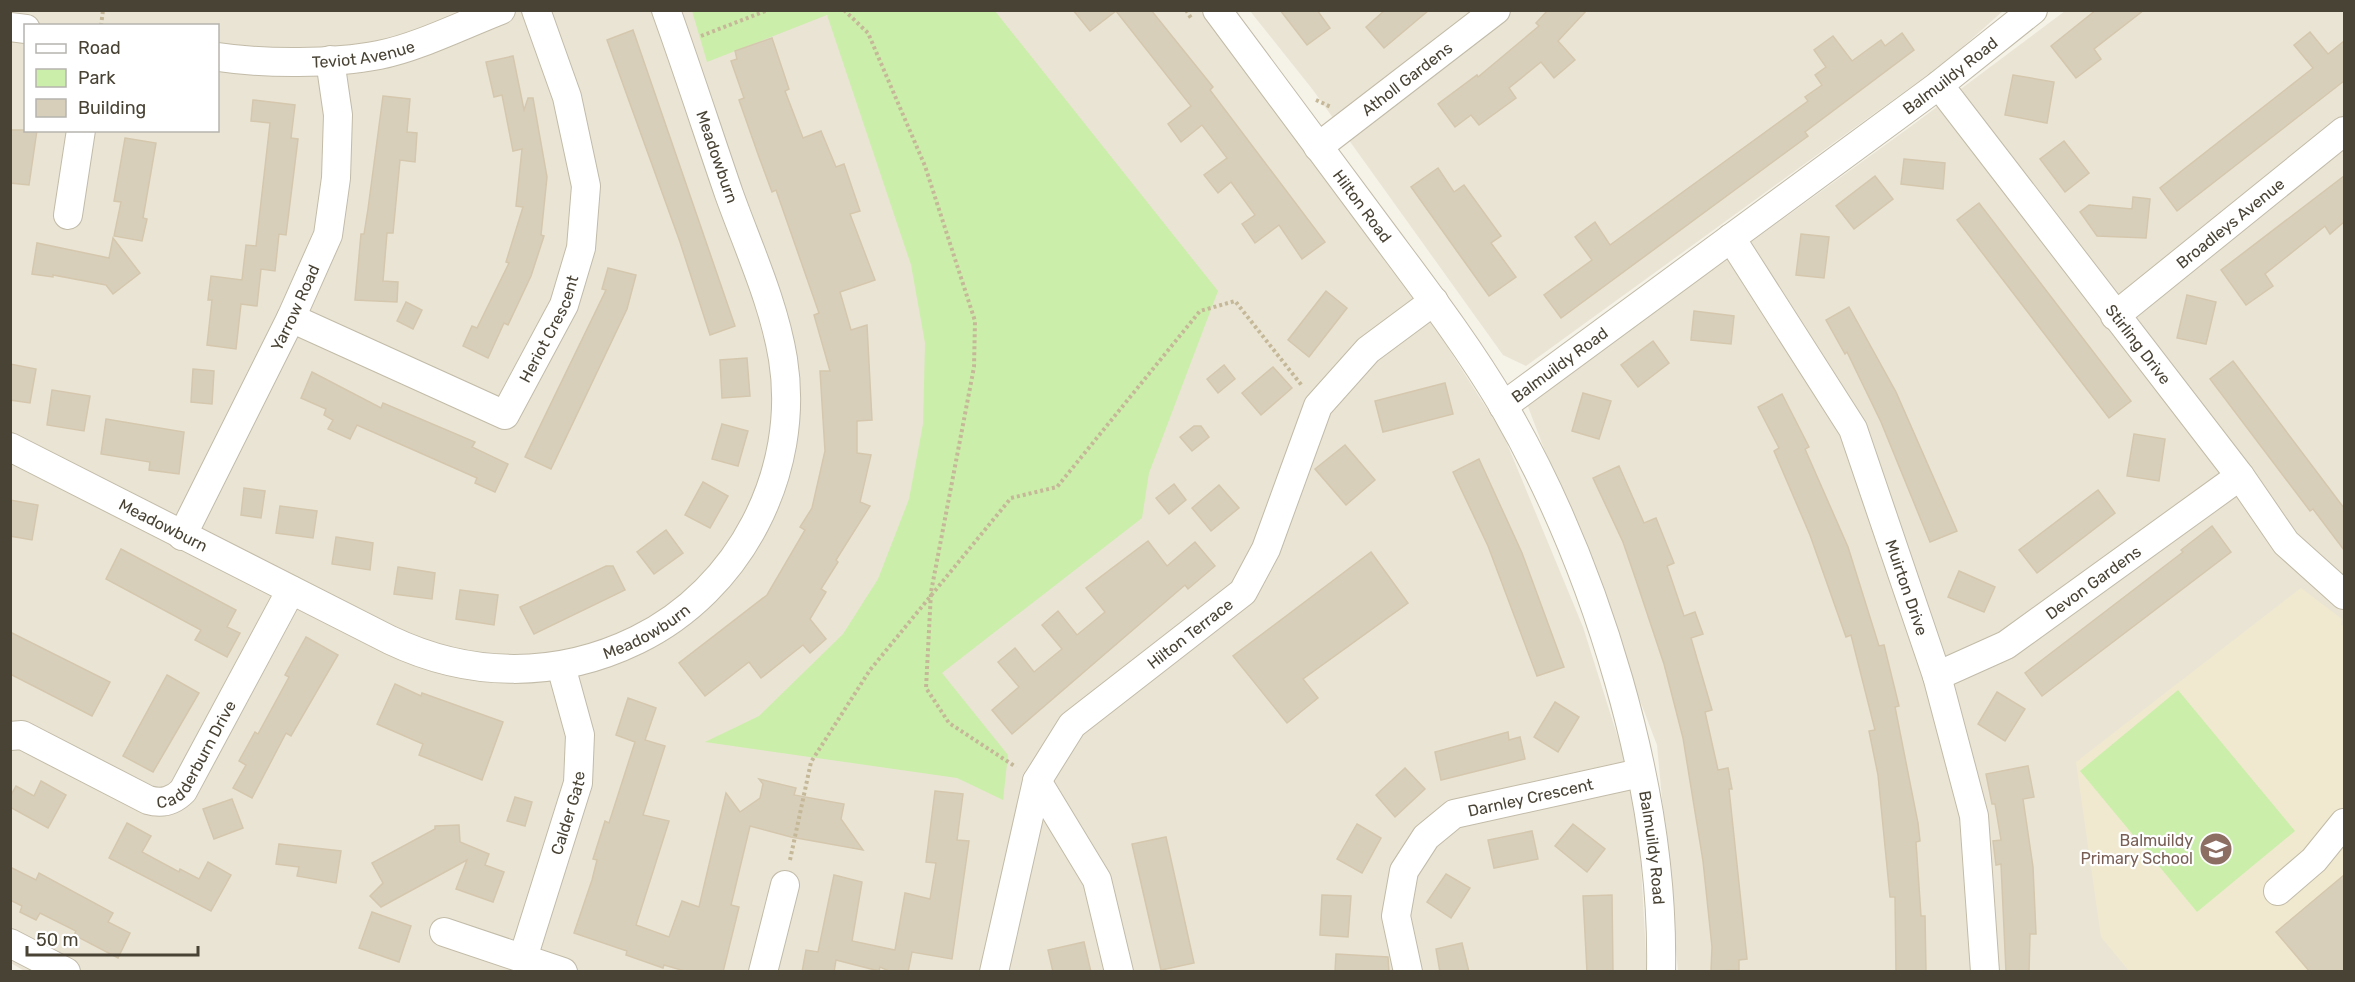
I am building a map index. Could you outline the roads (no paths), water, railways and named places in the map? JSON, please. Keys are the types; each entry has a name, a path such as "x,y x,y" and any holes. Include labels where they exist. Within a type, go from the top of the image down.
{"street":[{"name":"Teviot Avenue","path":"219,57 237,60 330,60 380,55 501,10"},
{"name":"Heriot Crescent","path":"291,318 505,415 564,304 581,248 586,186 567,98 536,10"},
{"name":"Meadowburn","path":"10,447 411,650 455,664 506,670 561,666 591,659 629,644 673,619 697,600 737,555 753,529 772,485 782,447 786,390 778,332 666,10"},
{"name":"Atholl Gardens","path":"1318,147 1496,10"},
{"name":"Balmuildy Road","path":"1661,972 1662,935 1654,854 1640,773 1619,679 1587,585 1548,494 1503,406 1939,85 2031,11"},
{"name":"Hilton Road","path":"1205,15 1318,147 1434,301 1503,406"},
{"name":"Yarrow Road","path":"183,536 291,318 328,234 336,178 338,115 330,60"},
{"name":"Stirling Drive","path":"1939,85 2240,476 2286,543 2344,595"},
{"name":"Broadleys Avenue","path":"2115,316 2344,131"},
{"path":"68,215 81,132"},
{"name":"Muirton Drive","path":"1731,238 1853,429 1937,676 1974,816 1985,972"},
{"name":"Hilton Terrace","path":"994,972 1037,781 1072,725 1243,592 1266,549 1318,406 1368,350 1434,301"},
{"name":"Devon Gardens","path":"1937,676 2006,645 2240,476"},
{"name":"Cadderburn Drive","path":"10,736 22,735 148,800 162,802 177,797 183,791 291,590"},
{"name":"Calder Gate","path":"523,958 578,783 580,735 561,666"},
{"name":"Darnley Crescent","path":"1408,972 1396,916 1404,872 1426,837 1454,814 1640,773"},
{"path":"1037,781 1097,880 1119,972"},
{"path":"2278,891 2314,861 2344,823"},
{"path":"763,972 785,885"},
{"path":"444,932 563,972"},
{"path":"10,943 66,972"}],"place":[{"name":"Balmuildy Primary School","path":"2216,849"}]}
